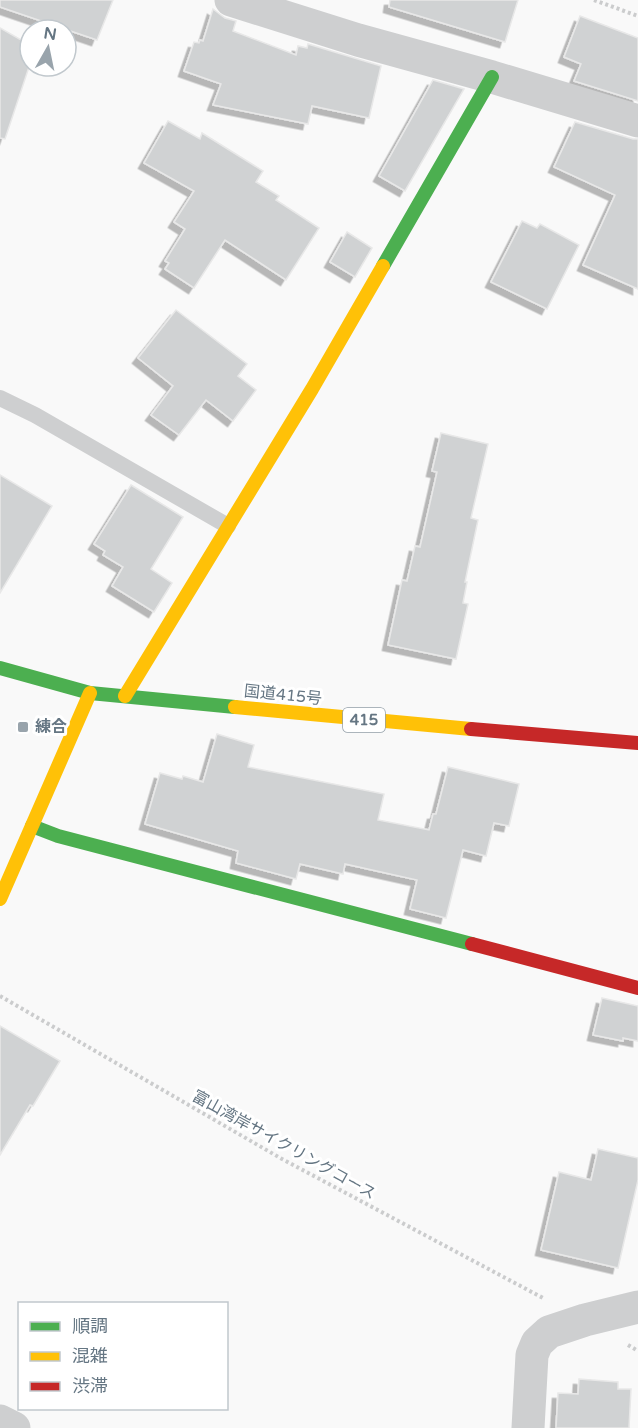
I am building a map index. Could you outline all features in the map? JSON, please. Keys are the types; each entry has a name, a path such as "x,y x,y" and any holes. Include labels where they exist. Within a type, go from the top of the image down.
{"main road":[{"path":"125,696 312,389 492,78"},
{"name":"国道415号","path":"0,668 90,693 638,743"},
{"path":"0,899 90,693"},
{"path":"32,826 58,836 638,988"}],"street":[{"path":"231,0 358,40 638,121"},
{"path":"528,1428 531,1362 537,1343 549,1332 585,1320 638,1307"},
{"path":"0,1421 14,1428"}],"lane":[{"path":"0,398 34,415 228,526"}],"path":[{"path":"594,0 638,16"},
{"name":"富山湾岸サイクリングコース","path":"0,996 282,1159 550,1302"}],"building":[{"path":"0,0 113,0 97,40 78,34 78,18 32,18 0,7"},
{"path":"390,0 518,0 505,42 389,7"},
{"path":"213,9 225,18 236,21 233,31 296,55 298,46 307,48 308,44 381,66 369,118 312,106 308,124 213,105 221,84 184,71 194,42 203,41"},
{"path":"580,16 638,38 638,101 574,81 581,64 564,57"},
{"path":"0,28 18,38 18,78 25,78 5,139 0,138"},
{"path":"433,80 464,89 405,191 379,176"},
{"path":"168,121 200,139 202,133 263,171 256,182 279,196 276,200 319,228 286,280 225,240 194,288 165,269 169,263 165,261 185,229 174,222 194,191 144,163"},
{"path":"575,122 638,139 638,289 583,265 615,195 554,167"},
{"path":"522,221 537,228 540,224 579,245 547,309 491,282"},
{"path":"347,232 372,248 355,277 330,262"},
{"path":"176,310 247,364 238,376 256,390 233,421 206,400 179,435 151,415 173,386 138,358"},
{"path":"441,433 488,444 471,518 478,520 465,582 467,582 463,603 468,604 456,659 388,645 402,580 407,581 415,546 420,547 437,472 432,471"},
{"path":"0,475 52,506 0,593"},
{"path":"131,485 183,517 151,569 172,583 154,612 112,586 123,567 103,555 105,551 94,544"},
{"path":"217,734 254,745 248,767 384,794 378,820 429,830 433,814 436,814 448,767 519,784 509,826 494,823 486,856 463,850 446,918 410,909 417,880 345,864 343,874 300,864 296,879 236,863 238,851 145,824 160,773 203,782"},
{"path":"602,998 638,1006 638,1041 623,1038 623,1041 593,1035"},
{"path":"0,1026 60,1061 0,1155"},
{"path":"598,1149 638,1158 638,1180 618,1268 541,1250 559,1172 591,1180"},
{"path":"579,1379 618,1382 618,1389 631,1389 629,1428 556,1428 558,1393 578,1394"}],"traffic: fast":[{"path":"383,266 492,77"},
{"path":"0,668 90,693 235,707"},
{"path":"32,826 58,836 472,944"}],"traffic: slow":[{"path":"125,696 312,389 383,266"},
{"path":"0,899 90,693"},
{"path":"235,707 471,729"}],"traffic: jam":[{"path":"471,729 638,743"},
{"path":"472,944 638,988"}],"place":[{"name":"練合","path":"23,727"}]}
